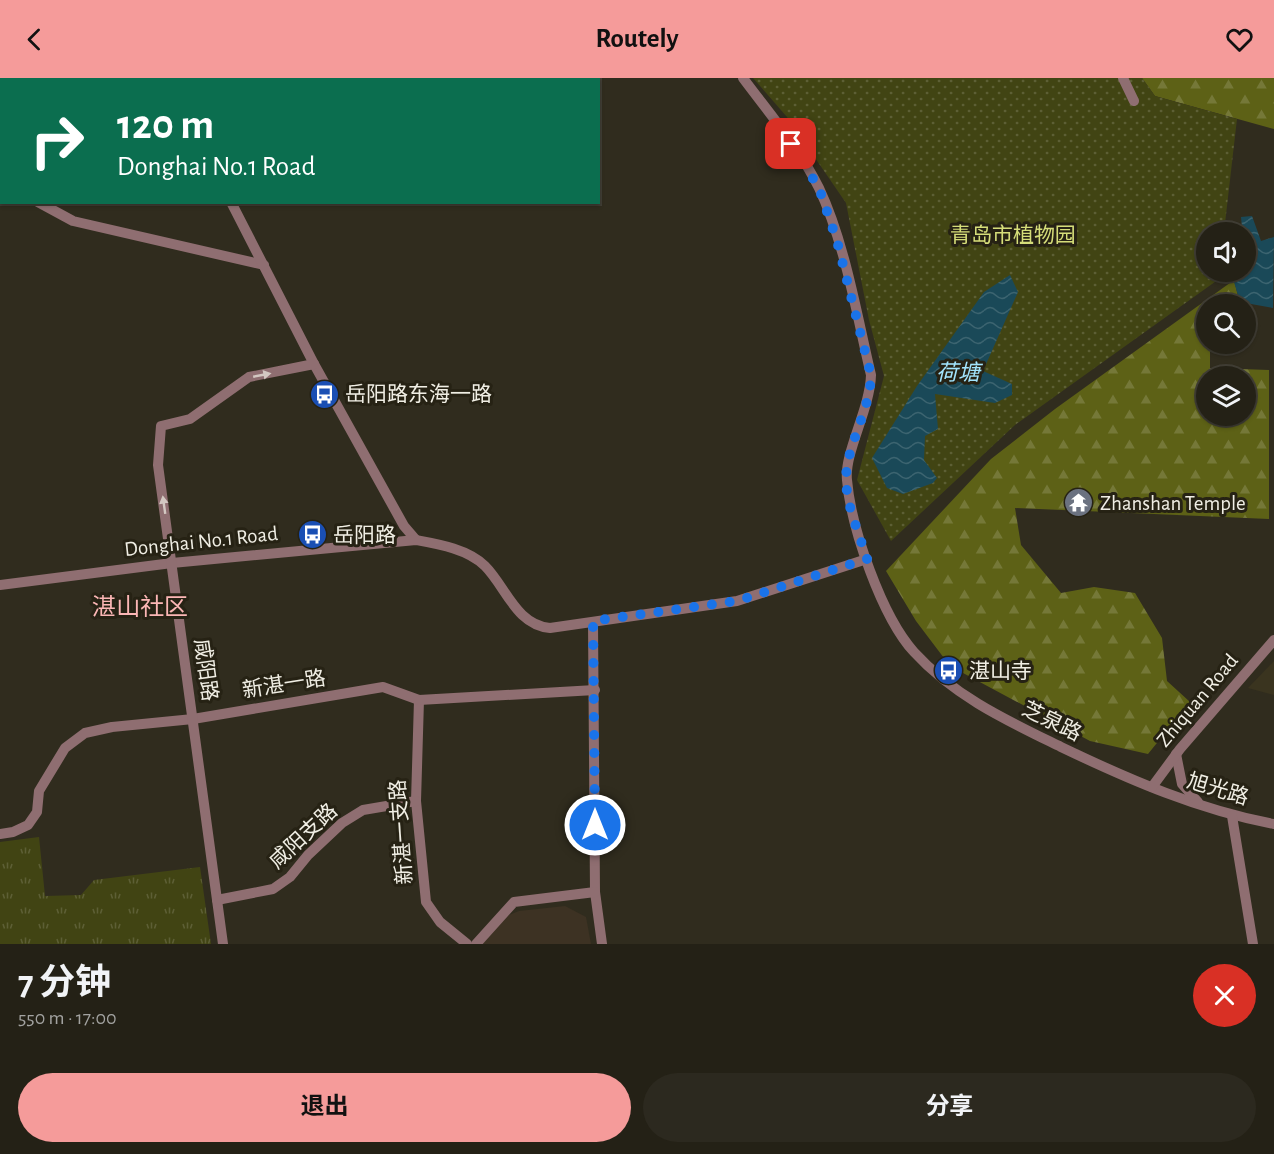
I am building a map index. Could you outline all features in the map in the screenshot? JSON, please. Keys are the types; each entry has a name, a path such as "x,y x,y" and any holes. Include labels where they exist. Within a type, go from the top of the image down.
{"street":[{"name":"芝泉路","path":"743,78 791,144 819,188 843,259 871,375 870,394 846,478 852,514 888,612 913,651 954,690 1001,718 1114,773 1152,787"},
{"path":"1124,78 1134,101"},
{"path":"42,204 73,221 264,265"},
{"path":"232,204 314,364 404,526 416,540"},
{"name":"咸阳路","path":"223,944 158,465 161,426 190,419 249,377 314,364"},
{"name":"Donghai No.1 Road","path":"0,585 172,563 416,540 454,550 484,565 531,623 550,628 737,601 867,559"},
{"path":"593,621 595,892 602,944"},
{"name":"Zhiquan Road","path":"1152,787 1176,754 1274,640"},
{"name":"新湛一路","path":"0,834 13,832 28,825 37,812 39,791 65,748 85,733 112,727 192,719 383,687 419,700 595,690"},
{"name":"新湛一支路","path":"419,700 416,801 426,902 440,922 467,944"},
{"path":"1176,754 1182,784 1203,807"},
{"name":"旭光路","path":"1152,787 1232,816 1274,824"},
{"name":"咸阳支路","path":"217,900 273,889 290,877 308,855 342,823 363,810 416,801"},
{"path":"1232,816 1253,944"},
{"path":"476,944 514,902 595,892"}],"shaded area":[{"path":"1274,661 1274,695 1248,688"},
{"path":"565,906 586,917 591,944 482,944 509,915 519,911"}],"green space":[{"name":"青岛市植物园","path":"753,78 1142,78 1155,96 1237,119 1225,222 1196,222 1196,282 1215,282 1015,425 891,541 857,480 884,376 869,320 846,203 787,117"},
{"path":"1142,78 1274,78 1274,129 1155,96"},
{"name":"Zhanshan Temple","path":"1231,282 1234,282 1238,294 1215,294"},
{"name":"Zhanshan Temple","path":"1196,307 1196,354 1210,354 1210,366 1196,366 1196,426 1256,426 1256,370 1269,370 1269,519 1015,508 1021,545 1061,593 1094,587 1135,593 1162,638 1167,681 1190,702 1148,754 1090,741 950,666 916,621 886,571 991,459 1055,409"},
{"path":"39,837 45,896 81,895 94,880 200,867 211,944 0,944 0,842"}],"water":[{"path":"1252,216 1254,222 1242,222 1241,217"},
{"path":"1256,227 1261,241 1274,237 1273,308 1256,305 1256,294 1238,294 1234,282 1256,282"},
{"name":"荷塘","path":"1010,275 1018,292 983,371 1012,384 1012,395 995,403 935,394 938,429 925,436 924,460 937,478 933,483 903,494 887,488 872,458 917,386 984,292"}],"place":[{"name":"岳阳路东海一路","path":"324,394"},
{"name":"Zhanshan Temple","path":"1079,503"},
{"name":"岳阳路","path":"312,535"},
{"name":"湛山寺","path":"948,671"}],"district":[{"name":"湛山社区","path":"140,607"}],"route":[{"path":"595,825 593,621 737,601 867,559 852,514 846,478 870,394 871,375 843,259 819,188 791,144"}]}
